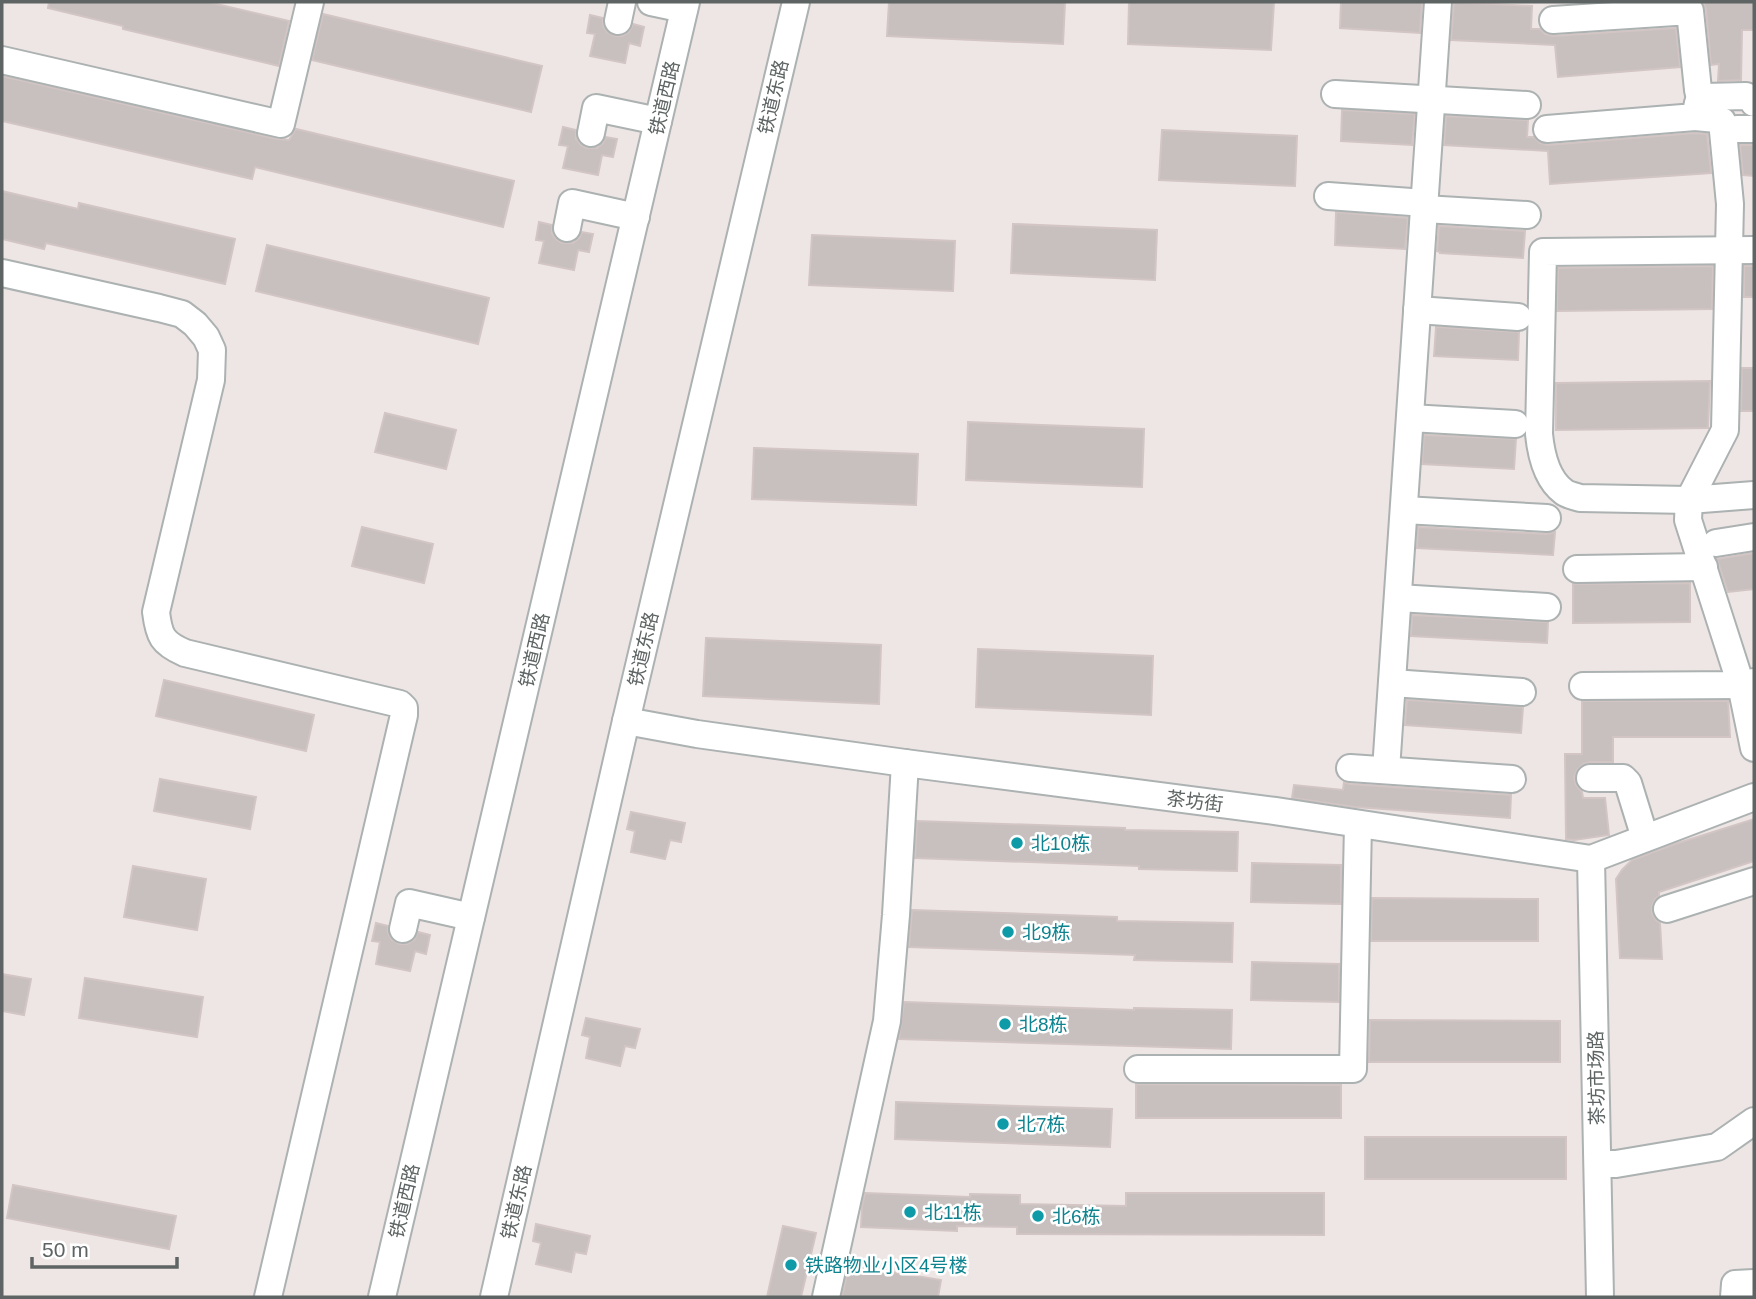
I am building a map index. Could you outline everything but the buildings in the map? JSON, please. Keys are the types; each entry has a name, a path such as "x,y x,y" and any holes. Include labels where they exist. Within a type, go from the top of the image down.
{"street":[{"path":"2,61 281,124 310,2"},
{"path":"651,2 685,6"},
{"name":"铁道东路","path":"494,1297 626,721 796,2"},
{"path":"1386,770 1438,2"},
{"name":"铁道西路","path":"382,1297 685,6"},
{"path":"1553,20 1690,11 1698,108"},
{"path":"1335,94 1527,105"},
{"path":"1698,108 1704,96 1750,99"},
{"path":"591,133 596,107 658,121"},
{"path":"1546,129 1698,108 1722,121 1730,204 1742,250 1725,430 1689,500 1688,520 1748,684 1754,748"},
{"path":"1328,196 1527,215"},
{"path":"567,228 572,202 636,217"},
{"path":"1742,250 1543,252 1539,434 1548,470 1557,485 1565,493 1580,498 1689,500 1748,496"},
{"path":"2,273 182,314 206,337 212,350 211,380 156,612 162,638 171,647 185,653 400,704 404,708 268,1297"},
{"path":"1417,310 1518,317"},
{"path":"1410,418 1514,424"},
{"path":"1404,510 1547,518"},
{"path":"1716,543 1754,537"},
{"path":"1577,569 1703,567"},
{"path":"1398,598 1547,607"},
{"path":"1392,683 1522,692"},
{"path":"1583,686 1748,684"},
{"name":"茶坊街","path":"626,721 697,734 1275,811 1591,859 1754,797"},
{"path":"826,1297 887,1021 905,763"},
{"path":"1350,768 1512,779"},
{"path":"1590,778 1623,778 1628,783 1645,838"},
{"path":"1138,1069 1353,1069 1358,824"},
{"name":"茶坊市场路","path":"1591,859 1600,1297"},
{"path":"1667,909 1754,881"},
{"path":"403,929 409,903 471,917"},
{"path":"1598,1164 1616,1164 1717,1147 1754,1121"},
{"path":"1734,1297 1735,1284 1754,1283"}],"place":[{"name":"北10栋","path":"1017,843"},
{"name":"北9栋","path":"1008,932"},
{"name":"北8栋","path":"1005,1024"},
{"name":"北7栋","path":"1003,1124"},
{"name":"北11栋","path":"910,1212"},
{"name":"北6栋","path":"1038,1216"},
{"name":"铁路物业小区4号楼","path":"791,1265"}]}
